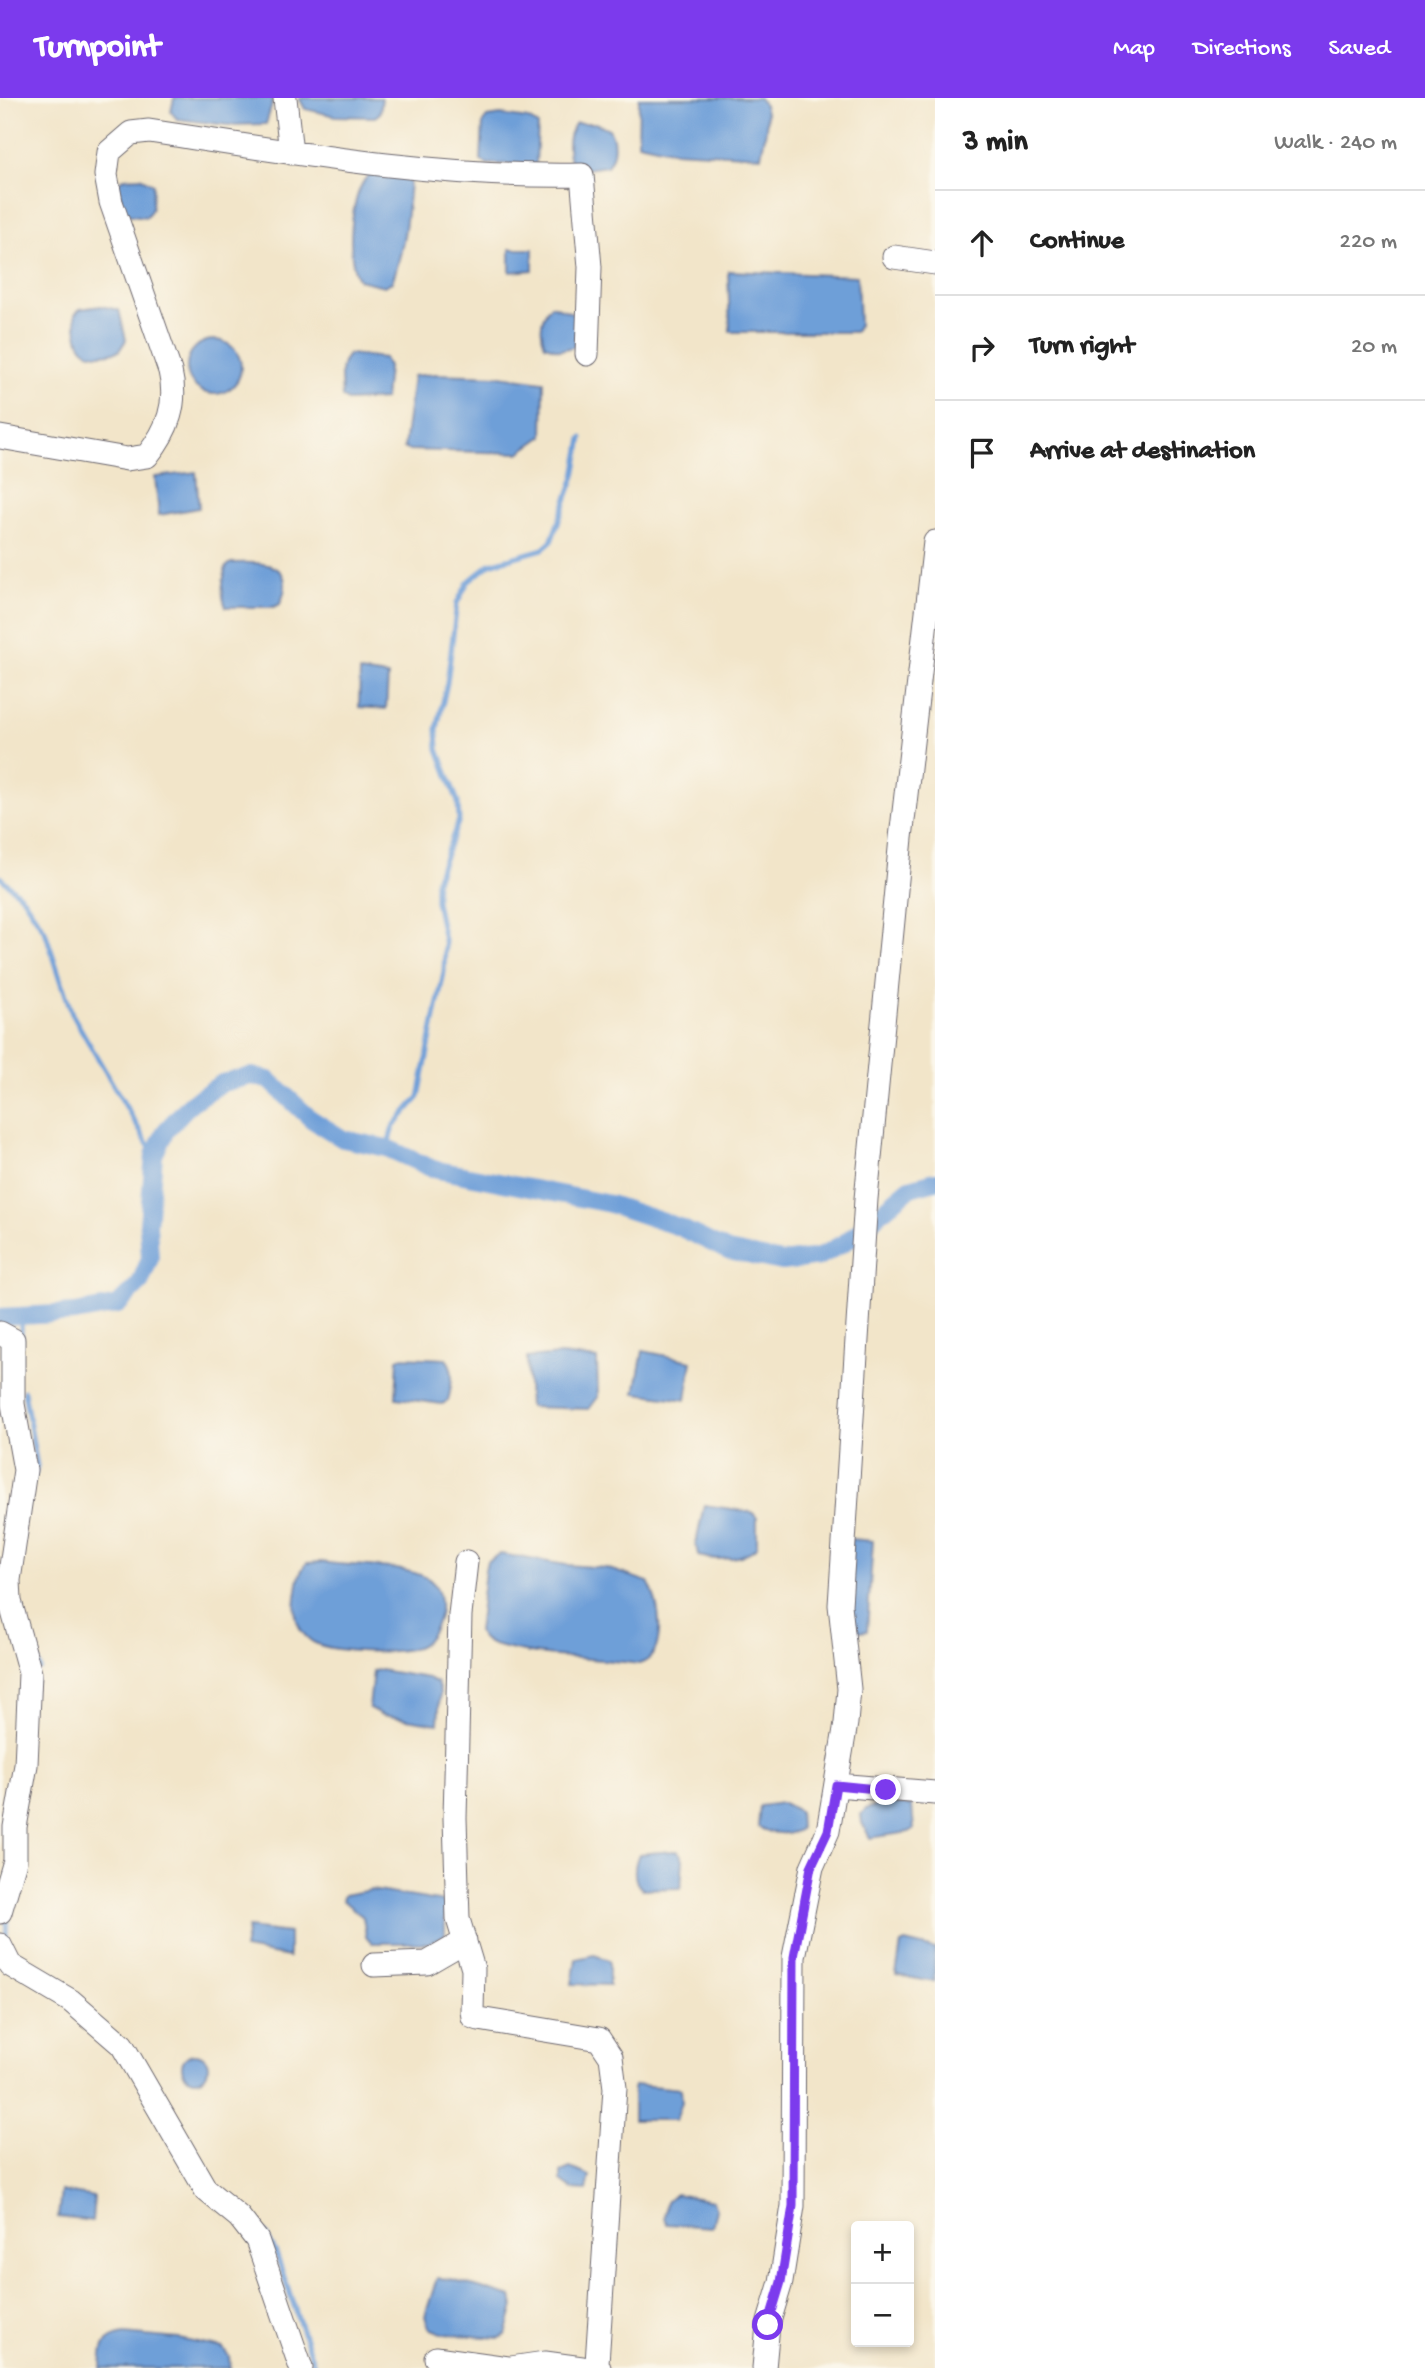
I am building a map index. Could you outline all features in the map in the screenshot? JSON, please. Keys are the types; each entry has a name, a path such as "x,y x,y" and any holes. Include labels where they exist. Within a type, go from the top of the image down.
{"street":[{"path":"285,98 290,153"},
{"path":"0,437 127,459 147,456 160,440 170,417 175,390 170,371 111,202 106,175 109,152 115,144 131,133 149,131 290,153 485,175 582,175 590,267 587,354"},
{"path":"894,257 935,262"},
{"path":"764,2368 768,2325 781,2282 793,2206 794,1957 811,1867 828,1831 849,1689 841,1605 866,1199 901,838 935,542"},
{"path":"0,1334 13,1340 13,1404 25,1470 12,1548 10,1601 30,1673 26,1765 15,1827 15,1861 0,1912"},
{"path":"466,1562 460,1615 455,1818 458,1919 473,1969 473,2017 599,2039 611,2057 615,2088 597,2363 599,2368"},
{"path":"836,1785 935,1793"},
{"path":"373,1965 427,1963 465,1941"},
{"path":"0,1945 10,1965 71,2001 122,2045 206,2190 239,2217 257,2240 301,2368"},
{"path":"436,2358 509,2368 545,2363 582,2368"}],"water":[{"path":"174,98 274,98 266,124 228,125 177,119 171,112"},
{"path":"299,98 382,98 380,113 375,117 335,116 305,109"},
{"path":"639,98 759,98 767,118 761,156 675,151 638,143"},
{"path":"501,115 528,119 538,125 536,164 487,164 481,160 483,122 487,117"},
{"path":"576,123 595,123 609,129 614,148 607,166 579,170 571,165 568,143"},
{"path":"371,174 407,178 410,182 399,258 392,282 384,286 359,280 352,257 354,208 364,181"},
{"path":"141,177 153,184 152,209 146,217 124,214 118,183 124,178"},
{"path":"510,249 533,249 533,270 510,272"},
{"path":"728,271 857,276 859,325 855,332 730,332"},
{"path":"551,305 575,314 578,321 574,347 560,350 545,345 542,324"},
{"path":"101,306 119,310 126,340 119,351 90,353 80,344 75,314 80,309"},
{"path":"214,340 233,348 241,367 233,386 214,394 195,386 187,367 195,348"},
{"path":"349,354 384,358 388,367 385,399 347,401 342,397 342,368"},
{"path":"413,376 500,376 544,382 543,436 519,453 404,448"},
{"path":"196,472 199,508 159,515 155,477"},
{"path":"231,563 265,564 281,572 285,579 285,590 280,604 274,607 226,607 223,582 226,567"},
{"path":"360,672 388,676 386,709 359,707"},
{"path":"643,1351 692,1361 686,1400 635,1393"},
{"path":"560,1355 597,1359 598,1397 589,1409 529,1407 527,1358"},
{"path":"398,1359 446,1359 452,1373 448,1401 442,1404 396,1398"},
{"path":"704,1505 752,1512 757,1518 757,1547 729,1559 698,1556 696,1544"},
{"path":"851,1539 873,1541 867,1631 847,1633"},
{"path":"500,1554 566,1565 606,1568 648,1582 658,1614 655,1650 648,1659 639,1664 529,1653 486,1642 478,1632 485,1570 487,1561"},
{"path":"307,1563 404,1570 427,1578 436,1588 440,1601 438,1620 430,1635 419,1646 396,1651 346,1650 310,1640 297,1621 296,1597 304,1567"},
{"path":"373,1671 428,1678 437,1683 440,1692 438,1724 382,1715 369,1708"},
{"path":"782,1803 799,1811 800,1829 791,1833 779,1833 758,1826 760,1806"},
{"path":"885,1803 912,1806 914,1829 870,1838 862,1823 861,1814 866,1809"},
{"path":"678,1851 683,1859 681,1888 642,1889 639,1886 635,1873 639,1854"},
{"path":"371,1890 445,1902 445,1935 429,1943 372,1943 366,1936 363,1917 342,1900 344,1895"},
{"path":"248,1928 289,1933 289,1957 244,1949"},
{"path":"905,1942 935,1949 934,1982 896,1975 901,1944"},
{"path":"594,1955 609,1960 609,1985 572,1984 576,1959"},
{"path":"195,2054 204,2058 208,2067 204,2076 195,2080 186,2076 182,2067 186,2058"},
{"path":"634,2086 681,2089 682,2102 676,2120 633,2120 633,2089"},
{"path":"570,2168 590,2176 587,2190 572,2189 561,2181 561,2172"},
{"path":"61,2191 94,2197 92,2221 58,2217"},
{"path":"675,2194 713,2201 716,2210 712,2227 667,2224 664,2218 666,2202"},
{"path":"437,2278 451,2279 512,2297 514,2306 506,2335 500,2338 444,2334 429,2328 425,2316"},
{"path":"124,2334 179,2339 223,2348 229,2356 230,2368 101,2368 107,2341"}],"waterway":[{"path":"387,1148 393,1127 419,1097 444,972 445,945 436,901 436,880 459,820 458,802 438,749 437,729 447,683 457,603 468,582 490,564 543,549 551,542 575,476 582,438"},
{"path":"0,877 23,898 45,931 72,1014 154,1155"},
{"path":"0,1317 75,1313 118,1305 140,1283 150,1258 148,1225 154,1155 166,1130 191,1103 222,1083 252,1076 269,1080 311,1119 343,1139 387,1148 433,1169 610,1204 679,1227 728,1251 782,1262 819,1257 847,1241 910,1188 935,1181"},
{"path":"21,1315 21,1339"},
{"path":"24,1391 37,1466 35,1474"},
{"path":"30,1635 40,1669"},
{"path":"6,1941 7,1916"},
{"path":"265,2233 276,2253 315,2368"}],"route":[{"path":"768,2325 781,2282 793,2206 794,1957 811,1867 828,1831 836,1785 886,1790"}]}
